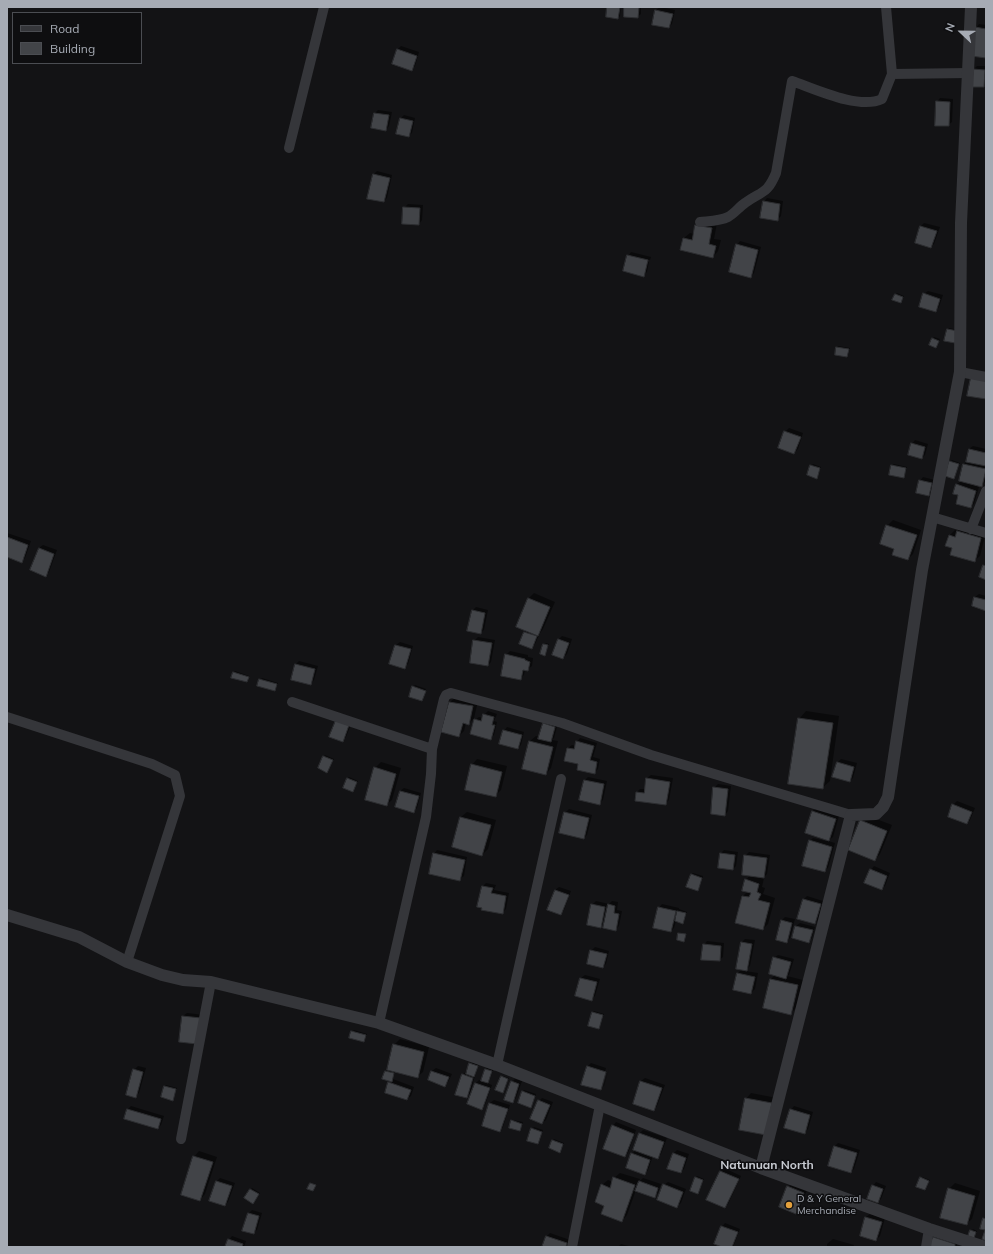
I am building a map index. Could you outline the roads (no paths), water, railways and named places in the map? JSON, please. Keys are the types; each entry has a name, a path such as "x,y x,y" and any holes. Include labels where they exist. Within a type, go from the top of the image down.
{"street":[{"path":"289,148 324,7"},
{"path":"700,222 729,217 746,202 761,194 771,184 776,173 792,81 849,100 866,103 882,99 892,74 886,7"},
{"path":"379,1023 426,817 431,774 432,749 446,695 451,693 562,723 652,755 851,815 876,814 884,807 888,798 922,570 960,372 961,223 971,7"},
{"path":"892,74 969,73"},
{"path":"960,372 986,377"},
{"path":"971,529 986,491"},
{"path":"932,517 986,533"},
{"path":"292,702 432,749"},
{"path":"7,717 152,764 175,775 180,796 127,962"},
{"path":"497,1065 561,779"},
{"path":"761,1168 851,815"},
{"path":"7,915 79,937 127,962 162,975 183,980 211,982 379,1023 497,1065 761,1168 929,1229 985,1247"},
{"path":"180,1139 211,982"},
{"path":"572,1247 600,1105"},
{"path":"926,1247 929,1229"}],"place":[{"name":"D & Y General Merchandise","path":"789,1205"}],"district":[{"name":"Natunuan North","path":"767,1165"}]}
